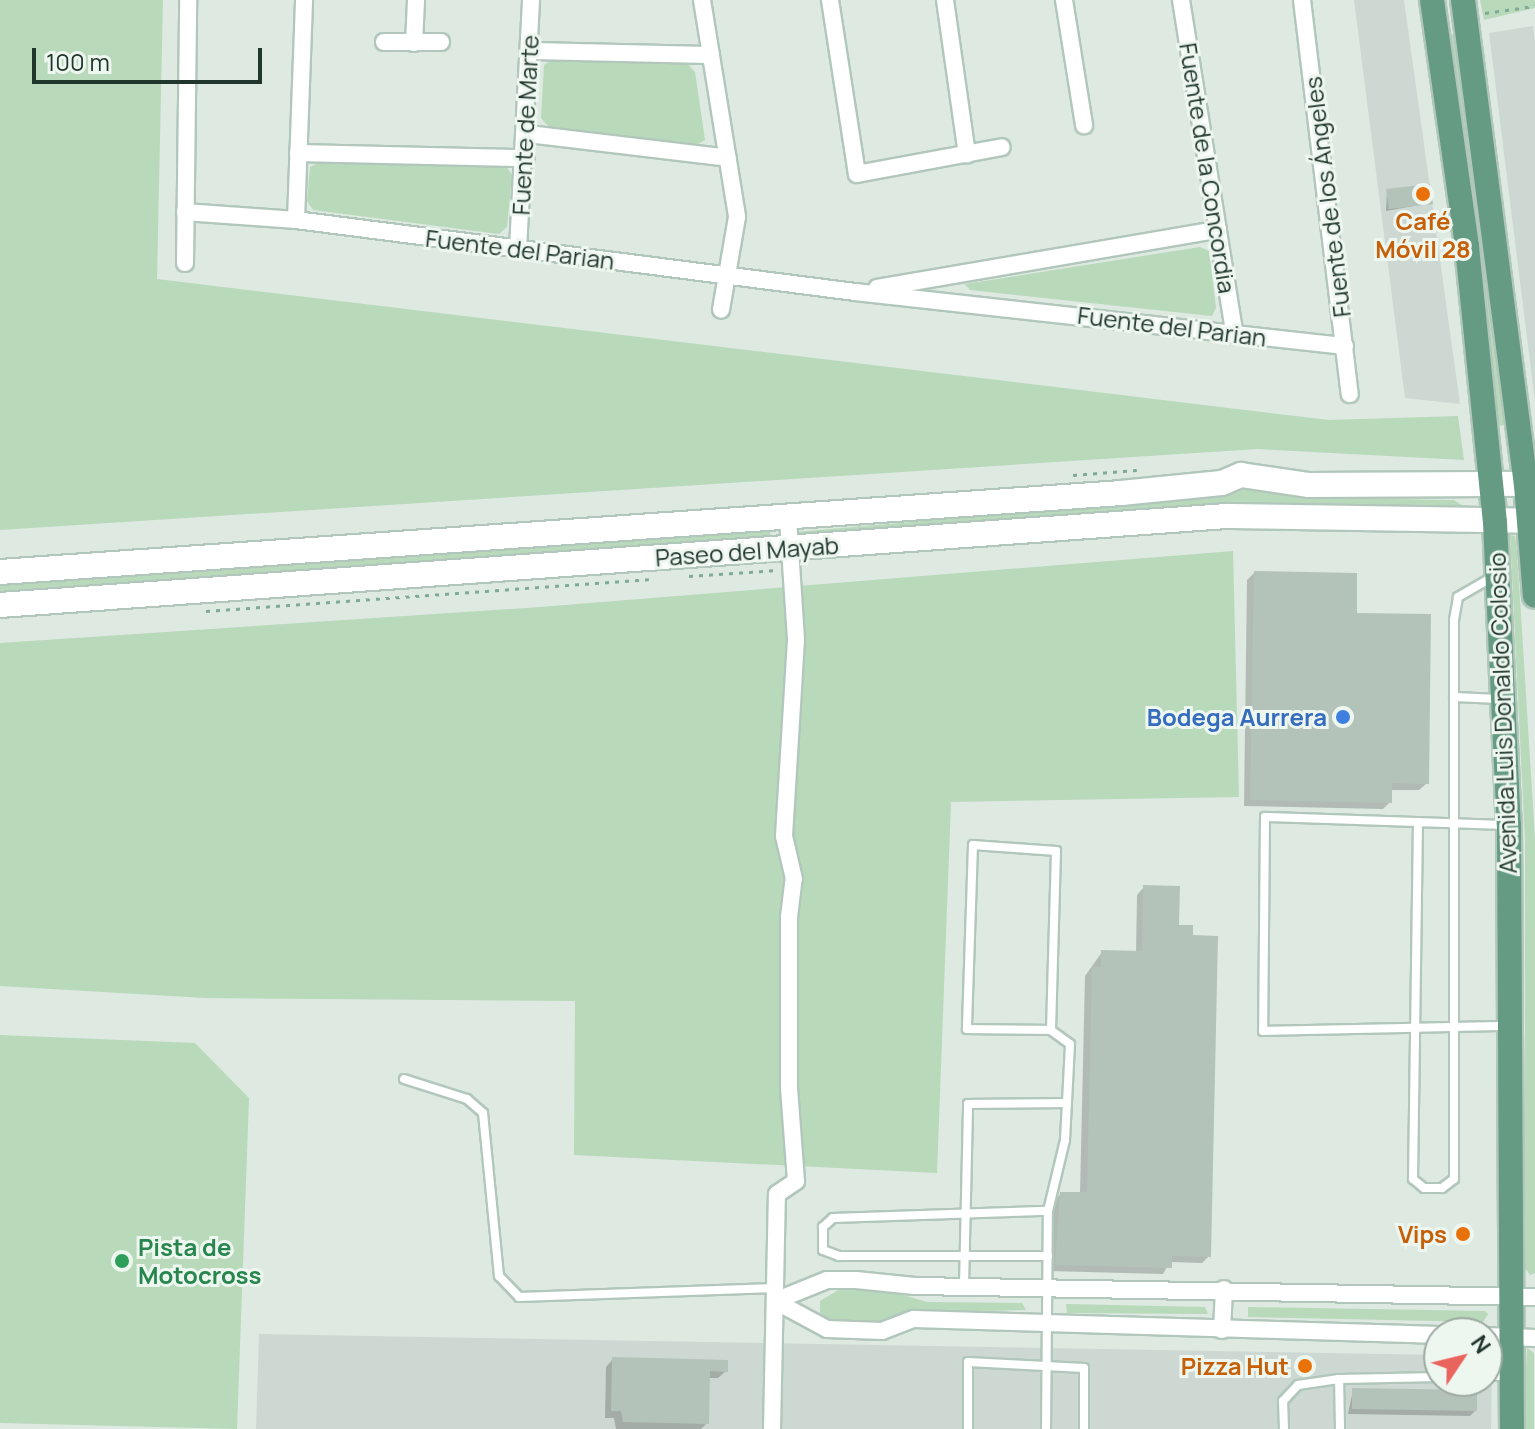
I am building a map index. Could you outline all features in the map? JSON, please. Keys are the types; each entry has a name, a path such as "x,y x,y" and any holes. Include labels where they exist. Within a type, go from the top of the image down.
{"main road":[{"path":"1434,11 1464,8"},
{"name":"Avenida Luis Donaldo Colosio","path":"1464,8 1531,484 1535,596"},
{"name":"Avenida Luis Donaldo Colosio","path":"1434,11 1467,247 1489,488 1495,522 1504,699 1509,825 1509,1026 1524,1337 1503,1370"},
{"name":"Paseo del Mayab","path":"0,572 1121,493 1222,483 1241,475 1266,475 1309,485 1489,488 1531,484"},
{"name":"Paseo del Mayab","path":"0,605 792,558 1228,516 1532,521"},
{"name":"Avenida Luis Donaldo Colosio","path":"1503,1392 1512,1429"}],"street":[{"path":"185,263 188,0"},
{"path":"296,220 304,0"},
{"path":"414,43 416,0"},
{"name":"Fuente de Marte","path":"518,249 528,134 531,0"},
{"path":"702,0 737,217 721,310"},
{"path":"830,0 857,174 1002,147"},
{"path":"945,0 967,154"},
{"path":"1064,0 1084,125"},
{"name":"Fuente de la Concordia","path":"1181,0 1235,336"},
{"name":"Fuente de los Ángeles","path":"1302,0 1350,394"},
{"path":"384,42 441,42"},
{"path":"530,51 711,55"},
{"path":"528,134 728,158"},
{"path":"298,153 526,158"},
{"name":"Fuente del Parian","path":"185,212 296,220 855,292 1036,309 1235,336 1345,346"},
{"name":"Fuente del Parian","path":"855,292 1218,230"},
{"path":"772,1429 777,1194 796,1181 789,1087 789,917 794,879 784,836 796,639 788,518"},
{"path":"775,1294 827,1280 1224,1289 1475,1300 1524,1296"},
{"path":"1222,1330 1224,1289"},
{"path":"775,1294 827,1329 882,1331 914,1319 1047,1327 1423,1335"},
{"path":"1503,1336 1524,1337"}],"lane":[{"path":"1418,822 1413,1179 1424,1188 1442,1188 1454,1179 1452,823 1458,597 1497,574"},
{"path":"1454,697 1504,699"},
{"path":"1509,825 1265,817 1263,1031 1415,1025 1509,1026"},
{"path":"1046,1429 1048,1211 1065,1140 1070,1044 1051,1030 967,1029 973,845 1056,851 1051,1030"},
{"path":"404,1079 467,1099 483,1113 499,1276 519,1297 775,1294"},
{"path":"964,1285 968,1104 1066,1103"},
{"path":"1048,1211 833,1218 823,1227 823,1250 839,1256 965,1259 1048,1256"},
{"path":"968,1429 968,1362 1084,1368 1084,1429"},
{"path":"1284,1429 1283,1401 1298,1385 1339,1379 1423,1377"},
{"path":"1339,1379 1340,1429"}],"path":[{"path":"1464,8 1534,3"},
{"path":"687,576 792,558"},
{"path":"190,612 658,578"}],"shaded area":[{"path":"1354,0 1404,0 1460,404 1405,398"},
{"path":"1533,26 1535,42 1535,402 1489,33"},
{"path":"259,1334 1423,1355 1423,1397 1491,1397 1491,1429 256,1429"}],"green space":[{"path":"0,0 163,0 157,279 1329,420 1458,416 1464,460 1258,449 0,530"},
{"path":"1480,0 1535,0 1535,8 1484,20"},
{"path":"1452,34 1459,37 1507,422 1502,426 1496,423 1447,38"},
{"path":"550,61 687,63 695,72 705,140 698,144 549,127 541,118 544,65"},
{"path":"318,163 506,166 512,175 507,227 499,234 313,210 307,201 310,167"},
{"path":"1200,247 1209,251 1216,308 1212,316 970,290 965,284"},
{"path":"1257,485 1307,498 1454,500 1463,506 1283,503 1273,508 1222,504 798,537 794,532 1230,495"},
{"path":"770,531 771,538 0,591 0,584"},
{"path":"1510,535 1515,536 1517,551 1535,839 1535,1273 1530,1275 1525,1268 1525,840"},
{"path":"1233,551 1239,797 951,802 937,1173 574,1155 575,1001 205,998 0,986 0,643 540,607"},
{"name":"Pista de Motocross","path":"0,1035 195,1043 249,1098 237,1429 0,1423"},
{"path":"840,1289 882,1289 927,1302 1022,1303 1026,1310 922,1312 881,1326 838,1325 820,1313 820,1301"},
{"path":"1066,1304 1205,1307 1208,1314 1067,1313"},
{"path":"1248,1307 1485,1311 1488,1314 1486,1317 1423,1317 1423,1321 1248,1317"},
{"path":"1527,1348 1534,1353 1534,1429 1523,1429"}],"building":[{"path":"1430,184 1433,204 1389,209 1386,189"},
{"path":"1254,571 1357,573 1357,613 1431,614 1429,784 1392,783 1392,803 1250,800"},
{"path":"1143,885 1180,886 1179,925 1193,925 1193,935 1218,936 1211,1257 1172,1256 1172,1268 1055,1265 1060,1192 1087,1192 1092,967 1101,967 1101,950 1142,951"},
{"path":"612,1357 728,1360 728,1372 710,1371 709,1424 623,1422 621,1411 611,1411"},
{"path":"1352,1388 1423,1389 1423,1397 1477,1397 1477,1411 1352,1409"}],"place":[{"name":"Café Móvil 28","path":"1423,194"},
{"name":"Bodega Aurrera","path":"1343,717"},
{"name":"Vips","path":"1463,1234"},
{"name":"Pista de Motocross","path":"122,1261"},
{"name":"Pizza Hut","path":"1305,1366"}]}
